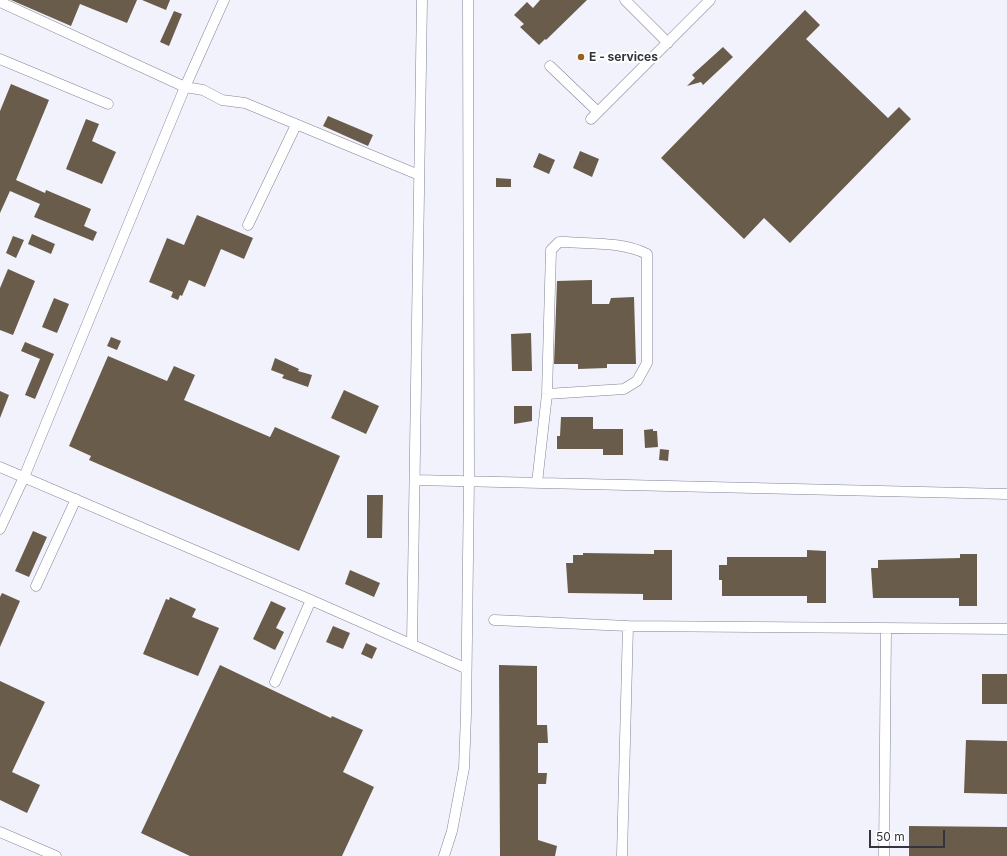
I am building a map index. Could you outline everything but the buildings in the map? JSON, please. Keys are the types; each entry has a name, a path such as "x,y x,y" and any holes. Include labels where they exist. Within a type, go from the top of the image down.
{"street":[{"path":"0,529 24,478 185,87 224,0"},
{"path":"412,643 422,0"},
{"path":"444,856 452,831 464,768 470,480 468,0"},
{"path":"550,66 594,116 710,0"},
{"path":"0,2 185,87 203,90 222,100 245,103 296,126 419,175"},
{"path":"630,2 668,43"},
{"path":"0,59 108,104"},
{"path":"248,225 296,126"},
{"path":"537,483 547,394 551,250 559,242 566,242 626,246 647,254 647,363 637,381 624,389 547,394"},
{"path":"0,467 412,643 465,668"},
{"path":"415,480 470,480 537,483 1007,494"},
{"path":"36,586 76,499"},
{"path":"275,682 311,600"},
{"path":"494,620 628,626 1007,629"},
{"path":"622,856 628,626"},
{"path":"884,856 886,629"},
{"path":"0,832 56,856"}],"place":[{"name":"E - services","path":"581,57"}]}
